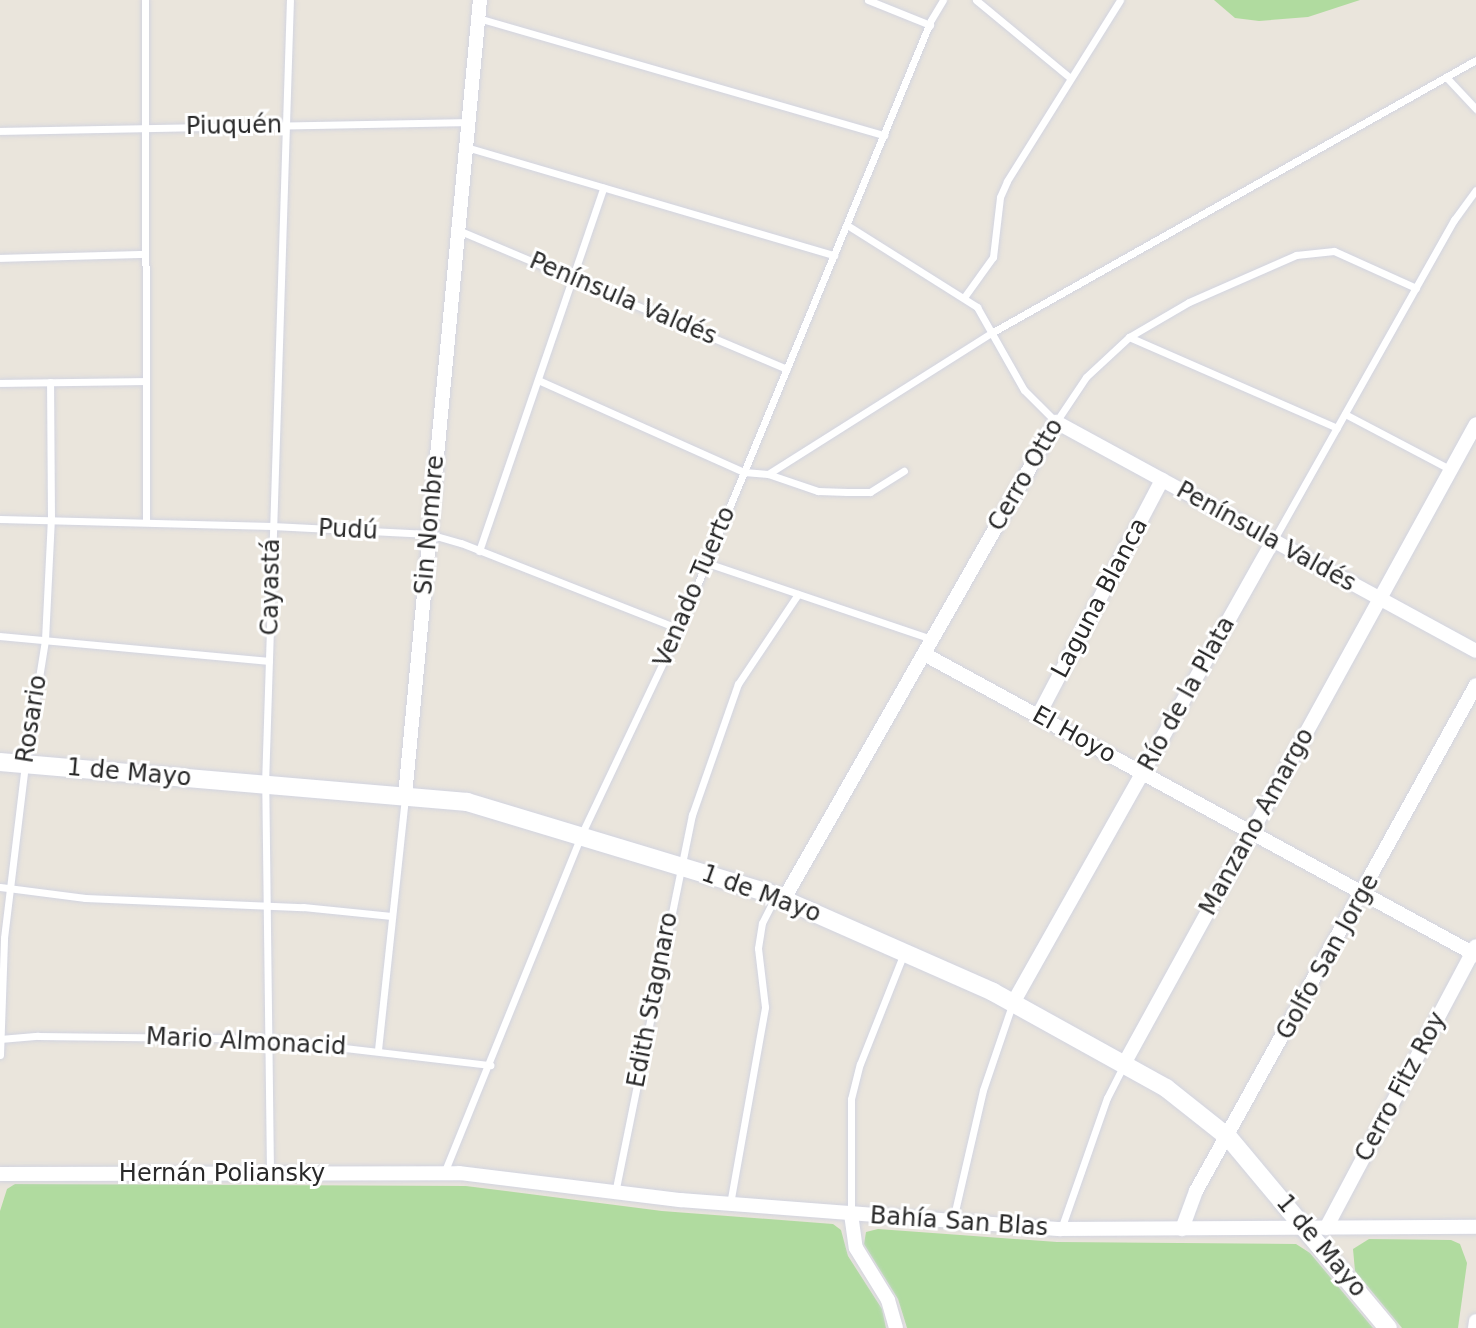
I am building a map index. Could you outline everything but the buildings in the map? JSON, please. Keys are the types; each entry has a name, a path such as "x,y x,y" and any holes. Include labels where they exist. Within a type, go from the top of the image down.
{"street":[{"name":"Sin Nombre","path":"405,796 480,0"},
{"name":"Península Valdés","path":"1056,422 1476,651"},
{"name":"Cerro Otto","path":"780,897 924,654 1056,422"},
{"name":"Manzano Amargo","path":"1124,1064 1476,424"},
{"name":"Laguna Blanca","path":"1038,716 1162,480"},
{"name":"Río de la Plata","path":"1013,1003 1273,541"},
{"name":"El Hoyo","path":"924,654 1475,951"},
{"name":"Golfo San Jorge","path":"1182,1229 1196,1191 1229,1138 1476,685"},
{"name":"1 de Mayo","path":"0,762 478,804 582,833 780,897 1013,1003 1190,1104 1229,1138 1317,1229 1388,1328"},
{"name":"Cerro Fitz Roy","path":"1317,1229 1475,951"},
{"name":"Bahía San Blas","path":"444,1173 730,1204 1061,1229 1476,1227"},
{"name":"Hernán Poliansky","path":"0,1174 444,1173"},
{"path":"851,1214 856,1248 888,1300 896,1328"},
{"path":"1475,1328 1476,1321"}],"lane":[{"path":"145,0 146,522"},
{"name":"Cayastá","path":"270,1173 265,785 290,0"},
{"path":"868,0 930,25"},
{"name":"Venado Tuerto","path":"444,1173 582,833 679,629 943,0"},
{"path":"976,0 1069,77"},
{"path":"965,296 993,257 1000,197 1007,181 1069,77 1120,0"},
{"path":"478,18 884,135"},
{"path":"768,474 993,332 1476,60"},
{"path":"1446,77 1476,109"},
{"name":"Piuquén","path":"0,131 468,122"},
{"path":"466,147 834,255"},
{"path":"479,551 603,188"},
{"name":"Río de la Plata","path":"1273,541 1454,220 1476,190"},
{"path":"847,225 965,296 977,307 1024,390 1056,422"},
{"name":"Península Valdés","path":"458,230 787,369"},
{"name":"Cerro Otto","path":"1056,422 1086,377 1129,337 1189,302 1296,255 1334,251 1416,288"},
{"path":"0,258 145,254"},
{"path":"1129,337 1337,428"},
{"path":"538,380 744,472 768,474 818,491 870,492 904,471"},
{"path":"0,383 145,381"},
{"name":"Rosario","path":"0,1055 1,959 25,765 45,640 51,519 50,382"},
{"path":"1345,414 1451,470"},
{"name":"Pudú","path":"0,519 272,526 429,534 679,629"},
{"path":"707,563 932,640"},
{"name":"Edith Stagnaro","path":"615,1193 692,815 732,698 798,594"},
{"path":"0,636 269,661"},
{"name":"Sin Nombre","path":"378,1050 405,796"},
{"path":"0,887 85,898 267,906 392,916"},
{"path":"730,1204 765,1007 758,948 762,923 780,897"},
{"path":"851,1214 851,1099 860,1064 904,952"},
{"name":"Río de la Plata","path":"953,1222 983,1090 1013,1003"},
{"name":"Mario Almonacid","path":"0,1039 38,1036 268,1039 490,1065"},
{"name":"Manzano Amargo","path":"1061,1229 1107,1098 1124,1064"}],"green space":[{"path":"1214,0 1360,0 1308,17 1259,21 1235,18"},
{"path":"15,1184 466,1186 662,1211 833,1224 841,1230 848,1256 882,1309 886,1328 0,1328 0,1211 7,1189"},
{"path":"878,1229 1057,1242 1296,1244 1310,1253 1373,1328 907,1328 898,1299 864,1244 866,1232"},
{"path":"1369,1239 1451,1240 1460,1244 1467,1263 1458,1328 1402,1328 1355,1271 1353,1249"}]}
